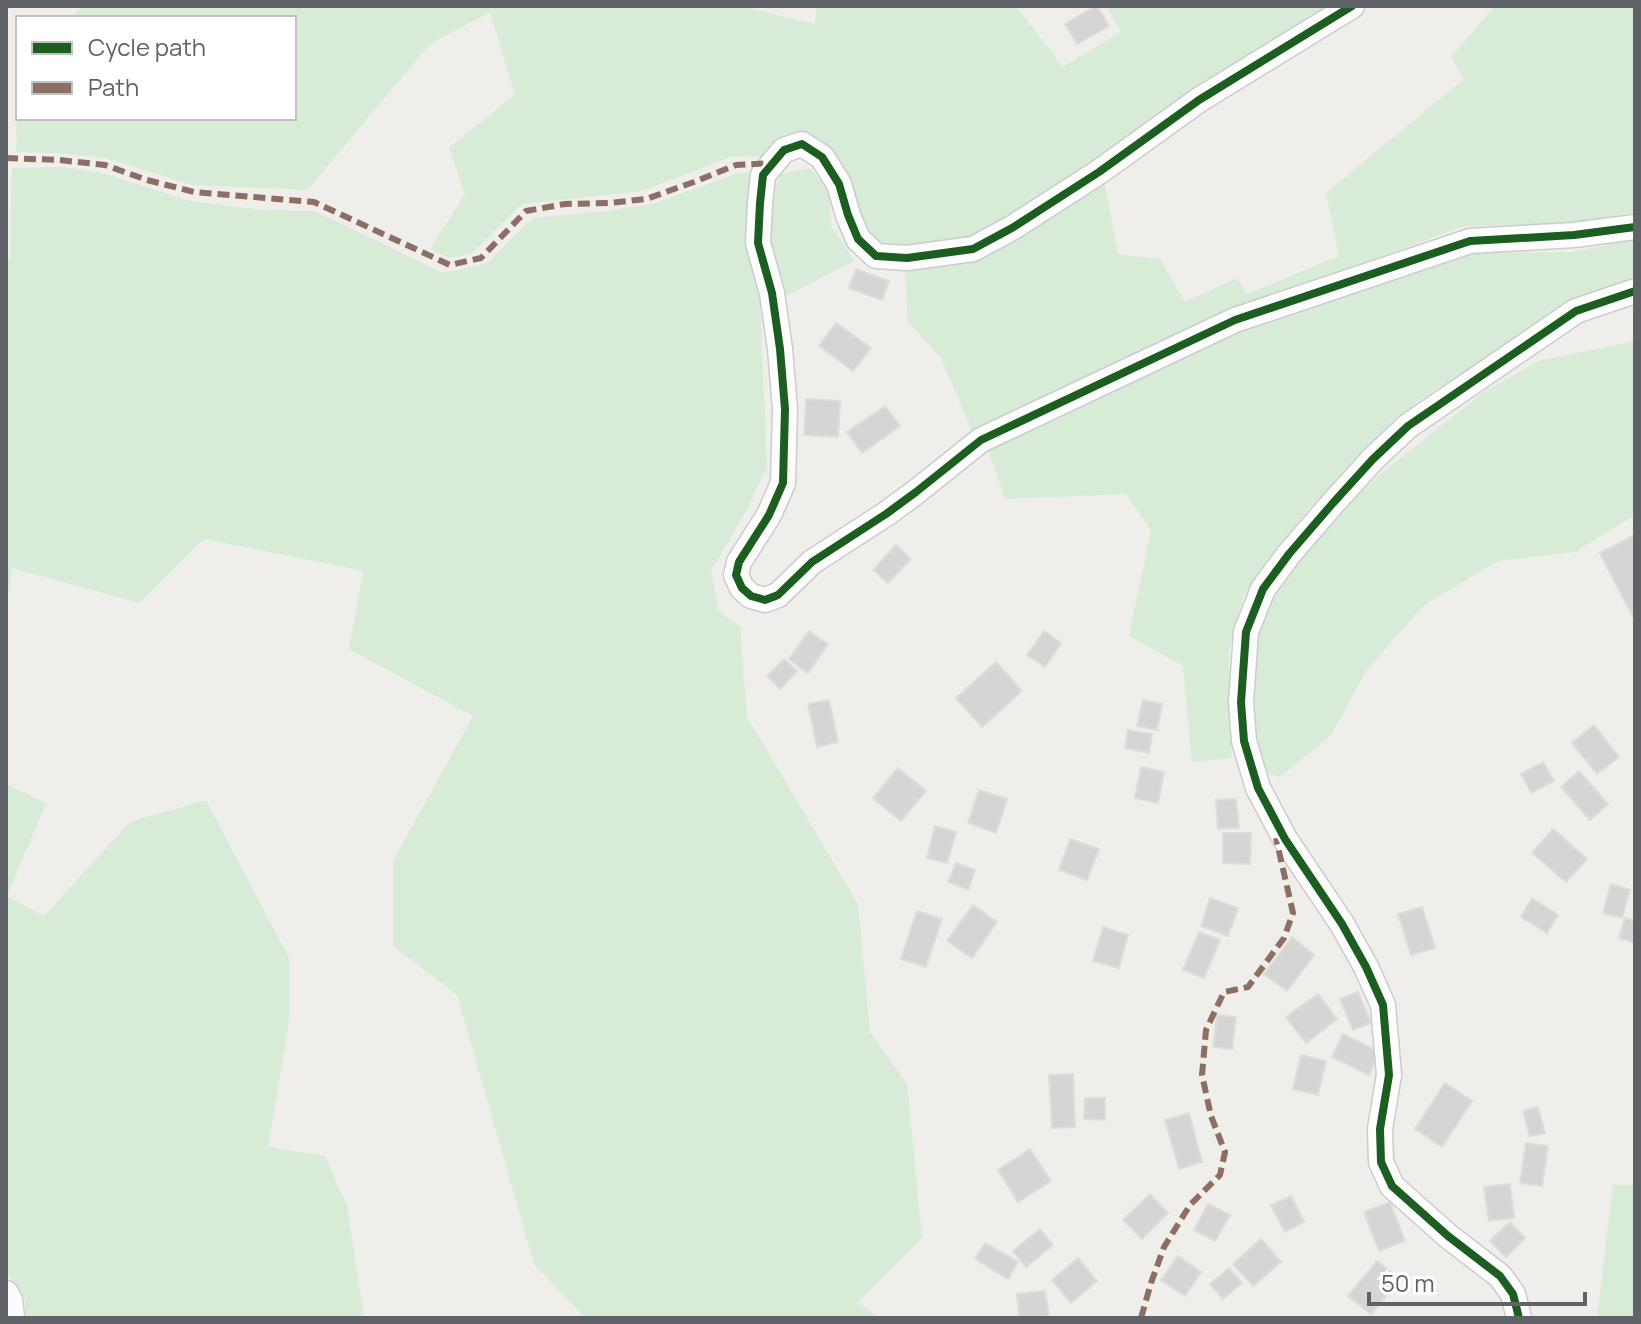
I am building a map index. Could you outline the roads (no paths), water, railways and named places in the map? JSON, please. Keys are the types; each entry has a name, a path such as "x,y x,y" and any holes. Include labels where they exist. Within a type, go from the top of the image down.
{"street":[{"path":"1352,6 1199,100 1099,172 1012,228 973,249 907,258 876,256 858,239 839,184 822,157 802,144 784,150 763,175 758,243 772,293 780,349 785,409 783,483 769,515 739,562 736,575 742,588 751,596 765,600 778,595 812,562 896,507 981,440 1235,320 1470,241 1574,235 1635,227"},
{"path":"1519,1318 1513,1294 1500,1276 1448,1236 1392,1186 1381,1162 1380,1129 1389,1075 1383,1005 1342,924 1285,839 1258,788 1244,741 1241,702 1246,632 1263,589 1289,554 1373,459 1408,426 1576,311 1635,291"},
{"path":"6,1293 12,1318"}]}
